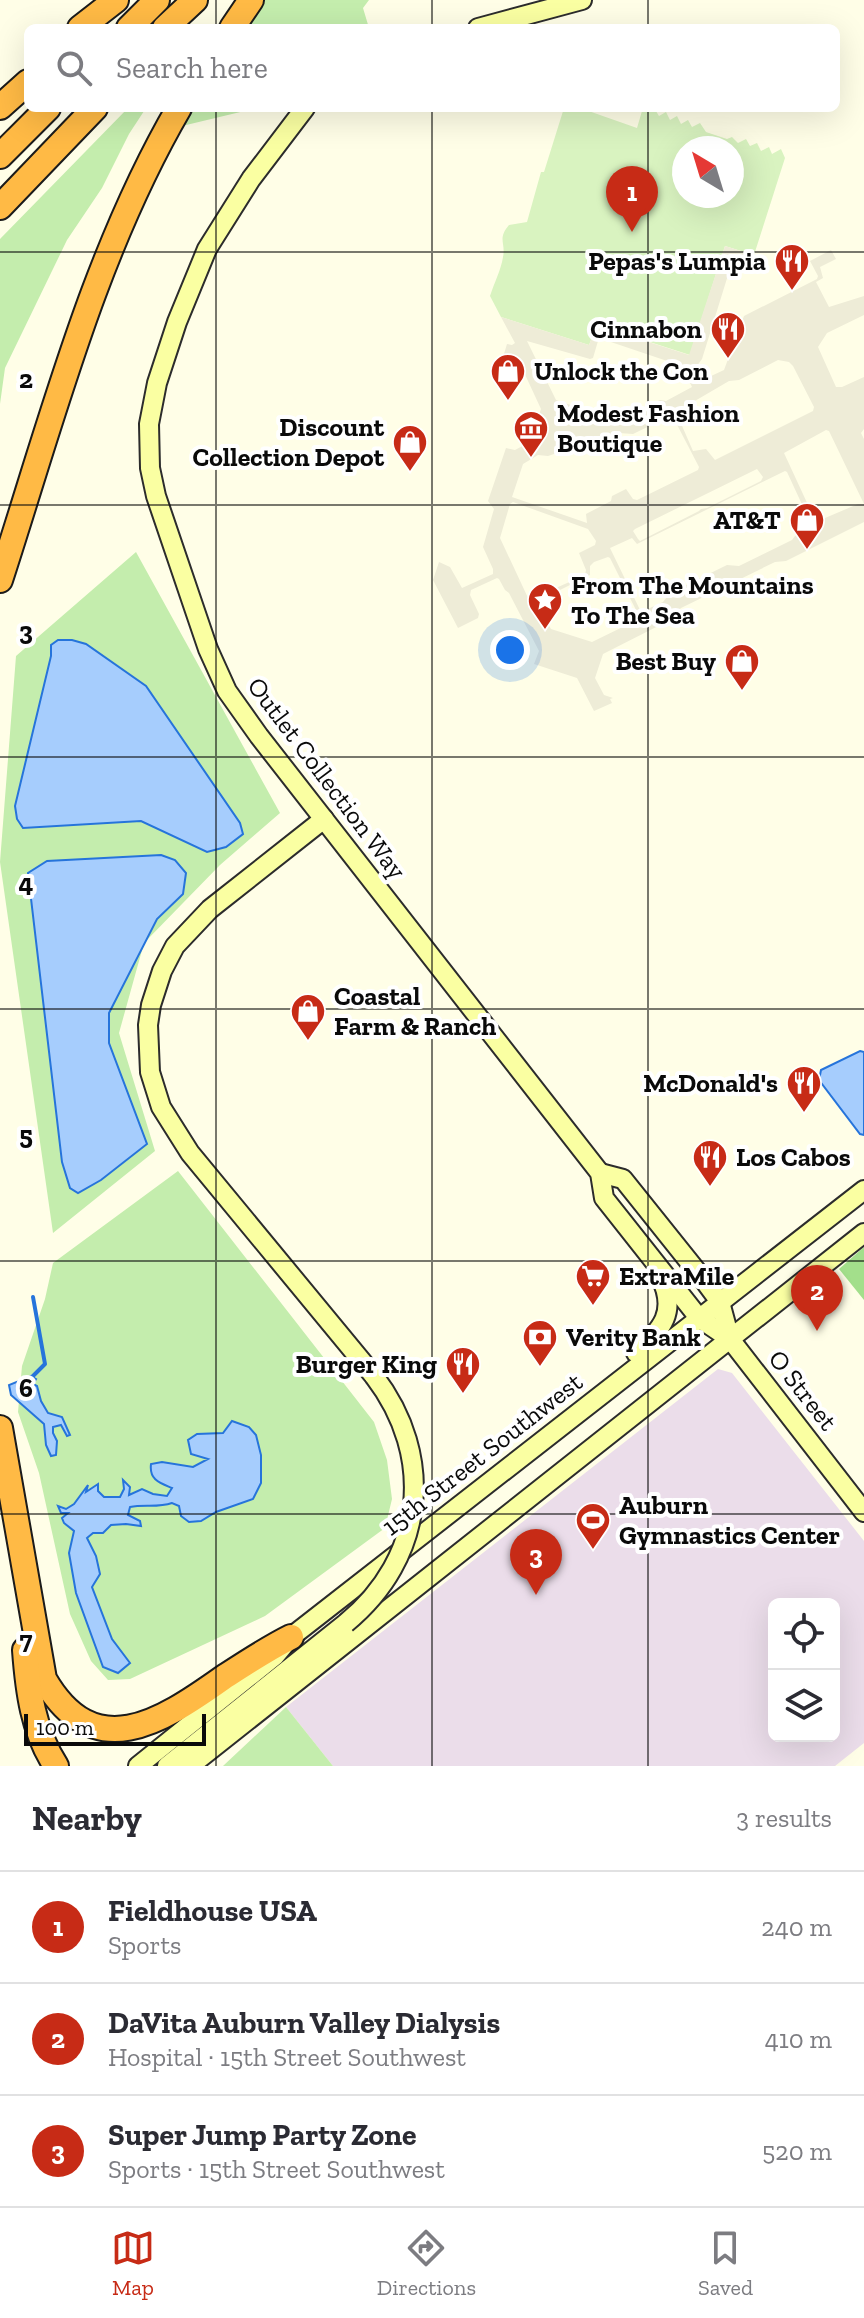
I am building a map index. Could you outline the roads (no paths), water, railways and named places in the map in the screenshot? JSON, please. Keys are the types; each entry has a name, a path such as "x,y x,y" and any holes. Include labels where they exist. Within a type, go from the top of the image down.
{"highway":[{"path":"85,24 117,0"},
{"path":"91,24 117,0"},
{"path":"133,24 157,0"},
{"path":"235,24 251,0"},
{"path":"172,24 190,4"},
{"path":"0,91 24,72"},
{"path":"0,107 24,86"},
{"path":"0,156 44,112"},
{"path":"0,190 79,112"},
{"path":"0,207 91,112"},
{"path":"0,580 101,272 143,175 177,112"},
{"path":"2,1436 44,1679 56,1699 77,1719 99,1728 126,1731 160,1720 265,1650 291,1637"},
{"path":"2,1436 28,1692 34,1716 56,1766"}],"main road":[{"path":"493,24 582,0"},
{"name":"Outlet Collection Way","path":"302,112 251,179 207,249 177,322 157,383 149,424 150,468 156,496 219,674 236,706 600,1173 604,1198 699,1318"},
{"path":"167,1766 372,1600 402,1551 413,1512 414,1477 409,1446 400,1418 385,1391 190,1153 161,1107 150,1072 148,1025 151,1005 162,971 175,946 210,909 324,819"},
{"name":"Outlet Collection Way","path":"600,1173 623,1179 720,1302"},
{"name":"15th Street Southwest","path":"138,1766 275,1656 291,1637 864,1190"},
{"path":"190,1766 864,1233"},
{"path":"574,1414 664,1324 668,1297 666,1288 642,1246"},
{"name":"O Street","path":"720,1302 730,1339"},
{"name":"O Street","path":"699,1318 730,1339 864,1512"}],"water":[{"path":"58,640 86,644 146,686 240,823 243,834 226,847 207,852 141,821 23,828 17,819 15,806 51,656 51,645"},
{"path":"161,855 175,860 186,873 183,894 157,919 109,1013 109,1043 147,1144 101,1180 78,1193 70,1188 62,1162 28,873 47,861"},
{"path":"860,1051 864,1052 864,1135 860,1134 819,1080 821,1070"},
{"path":"31,1376 36,1379 33,1384 37,1386 48,1413 62,1417 70,1435 67,1436 61,1425 53,1427 57,1441 56,1455 51,1456 46,1445 44,1424 11,1395 9,1385"},
{"path":"232,1421 249,1427 256,1435 261,1455 261,1483 253,1499 216,1512 201,1521 189,1522 181,1516 179,1506 172,1503 130,1507 128,1515 140,1521 141,1526 111,1525 103,1533 93,1533 87,1538 100,1574 92,1587 112,1639 130,1663 118,1673 103,1667 76,1593 69,1553 74,1531 62,1518 68,1513 61,1513 58,1506 66,1509 74,1504 88,1485 86,1492 98,1484 98,1491 104,1497 120,1497 124,1489 123,1480 130,1487 129,1495 142,1489 167,1496 172,1488 154,1477 151,1464 162,1462 193,1467 208,1459 191,1454 188,1440 197,1434 223,1433"}],"waterway":[{"path":"30,1379 45,1364 33,1297"}],"place":[{"name":"Fieldhouse USA","path":"632,232"},
{"name":"Pepas's Lumpia","path":"792,292"},
{"name":"Cinnabon","path":"728,360"},
{"name":"Unlock the Con","path":"508,402"},
{"name":"Modest Fashion Boutique","path":"531,459"},
{"name":"Discount Collection Depot","path":"410,473"},
{"name":"AT&T","path":"807,551"},
{"name":"From The Mountains To The Sea","path":"545,631"},
{"name":"Best Buy","path":"742,692"},
{"name":"Coastal Farm & Ranch","path":"308,1042"},
{"name":"McDonald's","path":"804,1114"},
{"name":"Los Cabos","path":"710,1188"},
{"name":"ExtraMile","path":"593,1307"},
{"name":"DaVita Auburn Valley Dialysis","path":"817,1331"},
{"name":"Verity Bank","path":"540,1368"},
{"name":"Burger King","path":"463,1395"},
{"name":"Auburn Gymnastics Center","path":"593,1551"},
{"name":"Super Jump Party Zone","path":"536,1595"}]}
